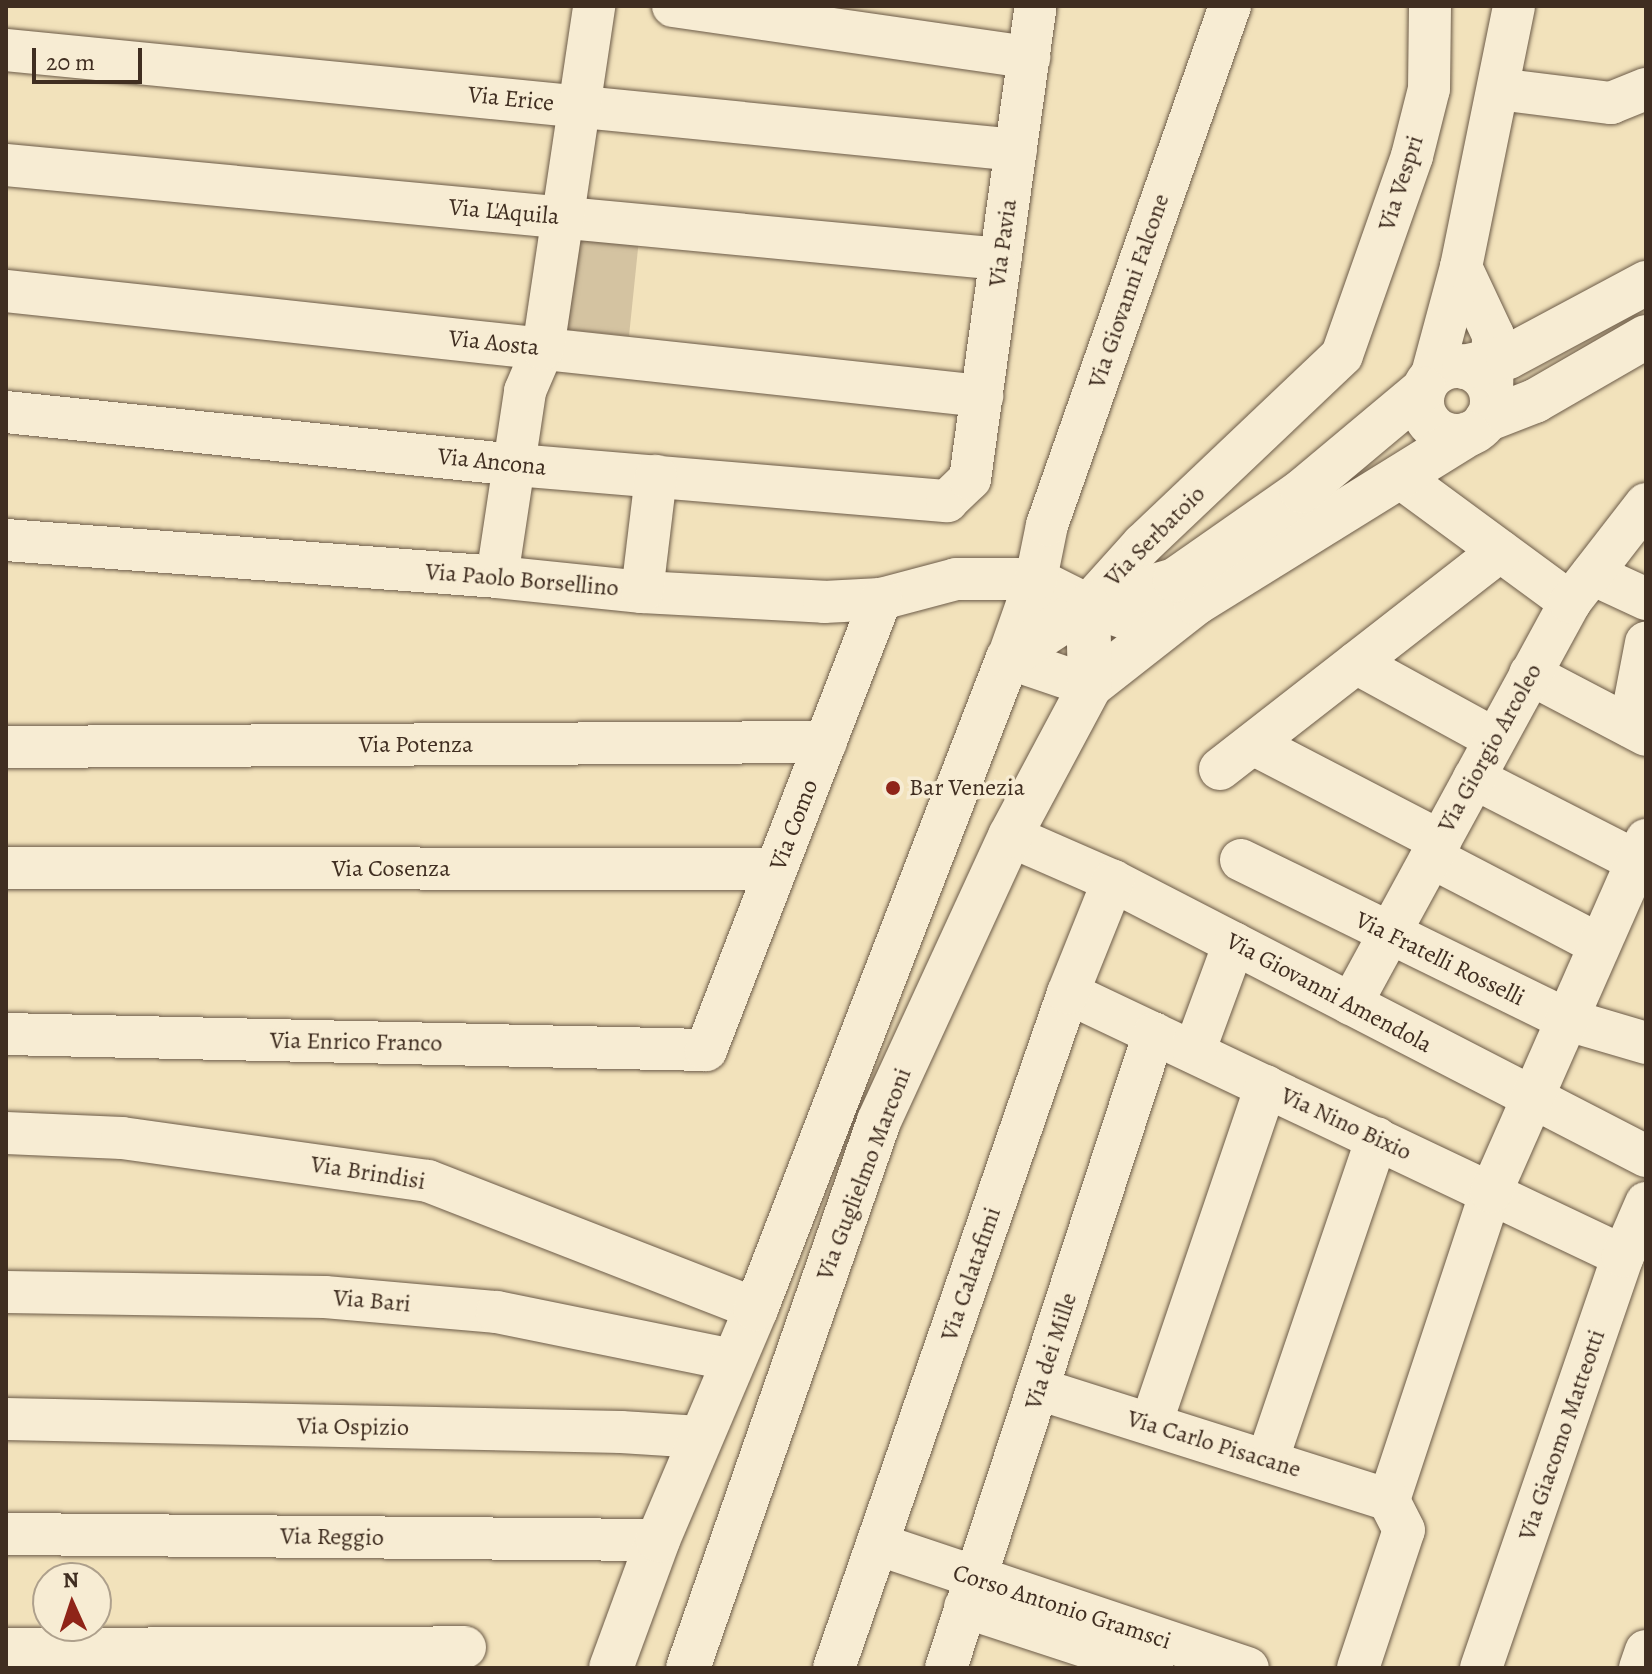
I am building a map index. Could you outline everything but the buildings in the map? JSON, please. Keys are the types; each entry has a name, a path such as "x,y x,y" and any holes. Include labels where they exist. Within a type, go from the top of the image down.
{"street":[{"path":"497,577 525,391 543,349 594,6"},
{"path":"673,6 1029,57"},
{"name":"Via Pavia","path":"970,479 1036,6"},
{"name":"Via Giovanni Falcone","path":"1008,658 1036,579 1047,525 1230,6"},
{"name":"Via Vespri","path":"1342,355 1415,142 1429,89 1430,6"},
{"path":"1466,392 1461,267 1514,6"},
{"name":"Via Erice","path":"6,50 1016,150"},
{"path":"1498,89 1611,103 1646,89"},
{"name":"Via L'Aquila","path":"6,165 1001,259"},
{"path":"1461,267 1493,335 1466,392"},
{"name":"Via Serbatoio","path":"1090,686 1161,631 1186,592 1302,491 1466,392 1508,357 1646,283"},
{"name":"Via Aosta","path":"6,291 982,396"},
{"name":"Via Serbatoio","path":"1466,392 1535,401 1646,337"},
{"name":"Via Serbatoio","path":"1088,605 1143,544 1342,355"},
{"name":"Via Serbatoio","path":"1088,605 1186,592 1401,478 1466,392"},
{"name":"Via Ancona","path":"6,412 516,465 947,501 970,479"},
{"path":"642,592 656,476"},
{"path":"1401,478 1500,551 1581,588 1646,599"},
{"name":"Via Giorgio Arcoleo","path":"1351,1004 1530,674 1581,588 1646,504"},
{"name":"Via Paolo Borsellino","path":"6,540 497,577 642,592 824,602 881,599 956,579 1036,579"},
{"path":"1143,544 1186,592"},
{"path":"1220,769 1500,551"},
{"path":"1036,579 1088,605 1161,631"},
{"name":"Via Como","path":"706,1050 881,599"},
{"path":"611,1668 658,1540 756,1309 1008,658 1088,605"},
{"name":"Via Guglielmo Marconi","path":"688,1668 879,1121 1010,836 1090,686 1088,605"},
{"path":"1530,674 1638,731 1646,643"},
{"path":"1008,658 1090,686"},
{"path":"1356,663 1495,739"},
{"name":"Via Potenza","path":"6,747 826,742"},
{"path":"1253,744 1598,944"},
{"path":"1358,1668 1404,1530 1389,1500 1491,1192 1568,1020 1598,944 1642,855 1474,778"},
{"name":"Via Giovanni Amendola","path":"1010,836 1113,881 1533,1101 1646,1156"},
{"name":"Via Fratelli Rosselli","path":"1241,860 1568,1020 1646,1043"},
{"name":"Via Cosenza","path":"6,868 776,869"},
{"name":"Via Calatafimi","path":"834,1668 1068,993 1113,881"},
{"path":"1194,1052 1234,943"},
{"name":"Via Nino Bixio","path":"1068,993 1623,1256"},
{"name":"Via dei Mille","path":"946,1668 1154,1033"},
{"name":"Via Enrico Franco","path":"6,1034 706,1050"},
{"path":"1151,1424 1266,1086"},
{"name":"Via Brindisi","path":"6,1133 122,1138 428,1181 756,1309"},
{"path":"1267,1461 1377,1138"},
{"name":"Via Giacomo Matteotti","path":"1481,1668 1623,1256 1646,1203"},
{"name":"Via Bari","path":"6,1292 325,1297 497,1312 733,1360"},
{"name":"Via Carlo Pisacane","path":"1039,1389 1389,1500"},
{"name":"Via Ospizio","path":"6,1419 621,1432 700,1437"},
{"name":"Via Reggio","path":"6,1534 658,1540"},
{"name":"Corso Antonio Gramsci","path":"877,1544 970,1593 1077,1642 1152,1668"},
{"name":"Corso Antonio Gramsci","path":"1077,1642 1224,1664"},
{"path":"6,1649 465,1647"},
{"path":"1640,1668 1646,1651"}],"shaded area":[{"path":"573,232 639,239 629,336 562,329"}],"place":[{"name":"Bar Venezia","path":"893,788"}]}
